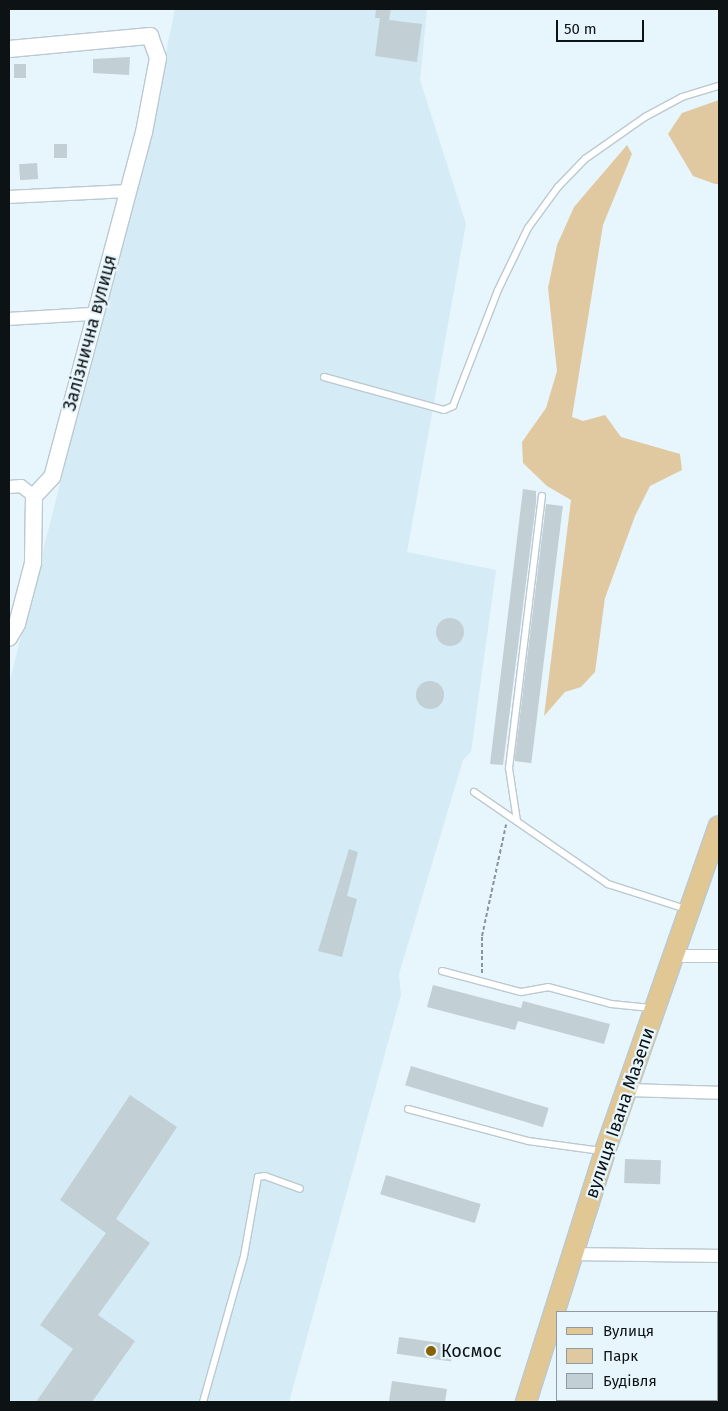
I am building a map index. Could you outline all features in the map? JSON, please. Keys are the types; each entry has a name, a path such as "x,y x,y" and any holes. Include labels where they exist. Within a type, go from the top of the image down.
{"main road":[{"name":"вулиця Івана Мазепи","path":"526,1402 605,1152 719,826"}],"street":[{"name":"Залізнична вулиця","path":"9,49 150,36 158,58 127,191 52,477 34,496"},
{"path":"9,197 127,191"},
{"path":"9,319 94,314"},
{"path":"9,487 21,486 34,496 33,563 17,624 9,638"},
{"path":"674,956 719,956"},
{"path":"626,1090 719,1092"},
{"path":"574,1254 719,1256"}],"lane":[{"path":"324,377 444,410 453,406 498,290 528,228 558,187 585,159 644,116 682,97 719,86"},
{"path":"516,821 509,768 542,496"},
{"path":"474,792 608,884 690,910"},
{"path":"442,971 521,992 548,987 611,1004 655,1008"},
{"path":"408,1109 528,1141 605,1152"},
{"path":"203,1402 244,1256 258,1177 300,1190"}],"path":[{"path":"482,982 482,936 499,844 510,816"}],"shaded area":[{"path":"175,9 427,9 420,80 466,224 407,552 496,570 471,752 463,760 399,974 401,995 289,1402 9,1402 9,684 149,135"}],"green space":[{"path":"719,100 719,184 715,184 693,176 668,134 682,113"},
{"path":"627,145 632,154 603,225 572,417 583,421 605,415 621,437 680,454 682,470 650,486 635,516 605,598 595,672 581,687 565,692 544,716 571,500 547,486 523,463 522,442 546,408 557,371 548,288 557,245 574,207"}],"building":[{"path":"376,9 391,9 389,20 422,24 417,62 375,56 380,18 375,18"},
{"path":"130,57 129,75 93,73 93,59"},
{"path":"14,64 26,64 26,78 14,78"},
{"path":"54,144 67,144 67,158 54,158"},
{"path":"37,163 38,179 20,180 19,164"},
{"path":"523,489 536,491 536,503 503,765 490,764"},
{"path":"546,504 563,506 531,763 514,761"},
{"path":"450,618 460,622 464,632 460,642 450,646 440,642 436,632 440,622"},
{"path":"430,681 440,685 444,695 440,705 430,709 420,705 416,695 420,685"},
{"path":"349,849 358,852 347,896 357,899 342,957 318,951"},
{"path":"433,985 521,1008 523,1001 610,1024 604,1044 518,1021 515,1030 427,1007"},
{"path":"411,1066 549,1108 543,1127 405,1085"},
{"path":"130,1095 177,1127 116,1219 150,1243 98,1315 135,1341 92,1402 36,1402 73,1349 40,1325 106,1233 60,1200"},
{"path":"625,1159 661,1160 660,1184 624,1183"},
{"path":"386,1175 481,1204 475,1223 380,1194"},
{"path":"399,1337 453,1345 451,1361 397,1354"},
{"path":"392,1381 447,1389 445,1402 389,1401"}],"place":[{"name":"Космос","path":"431,1351"}]}
